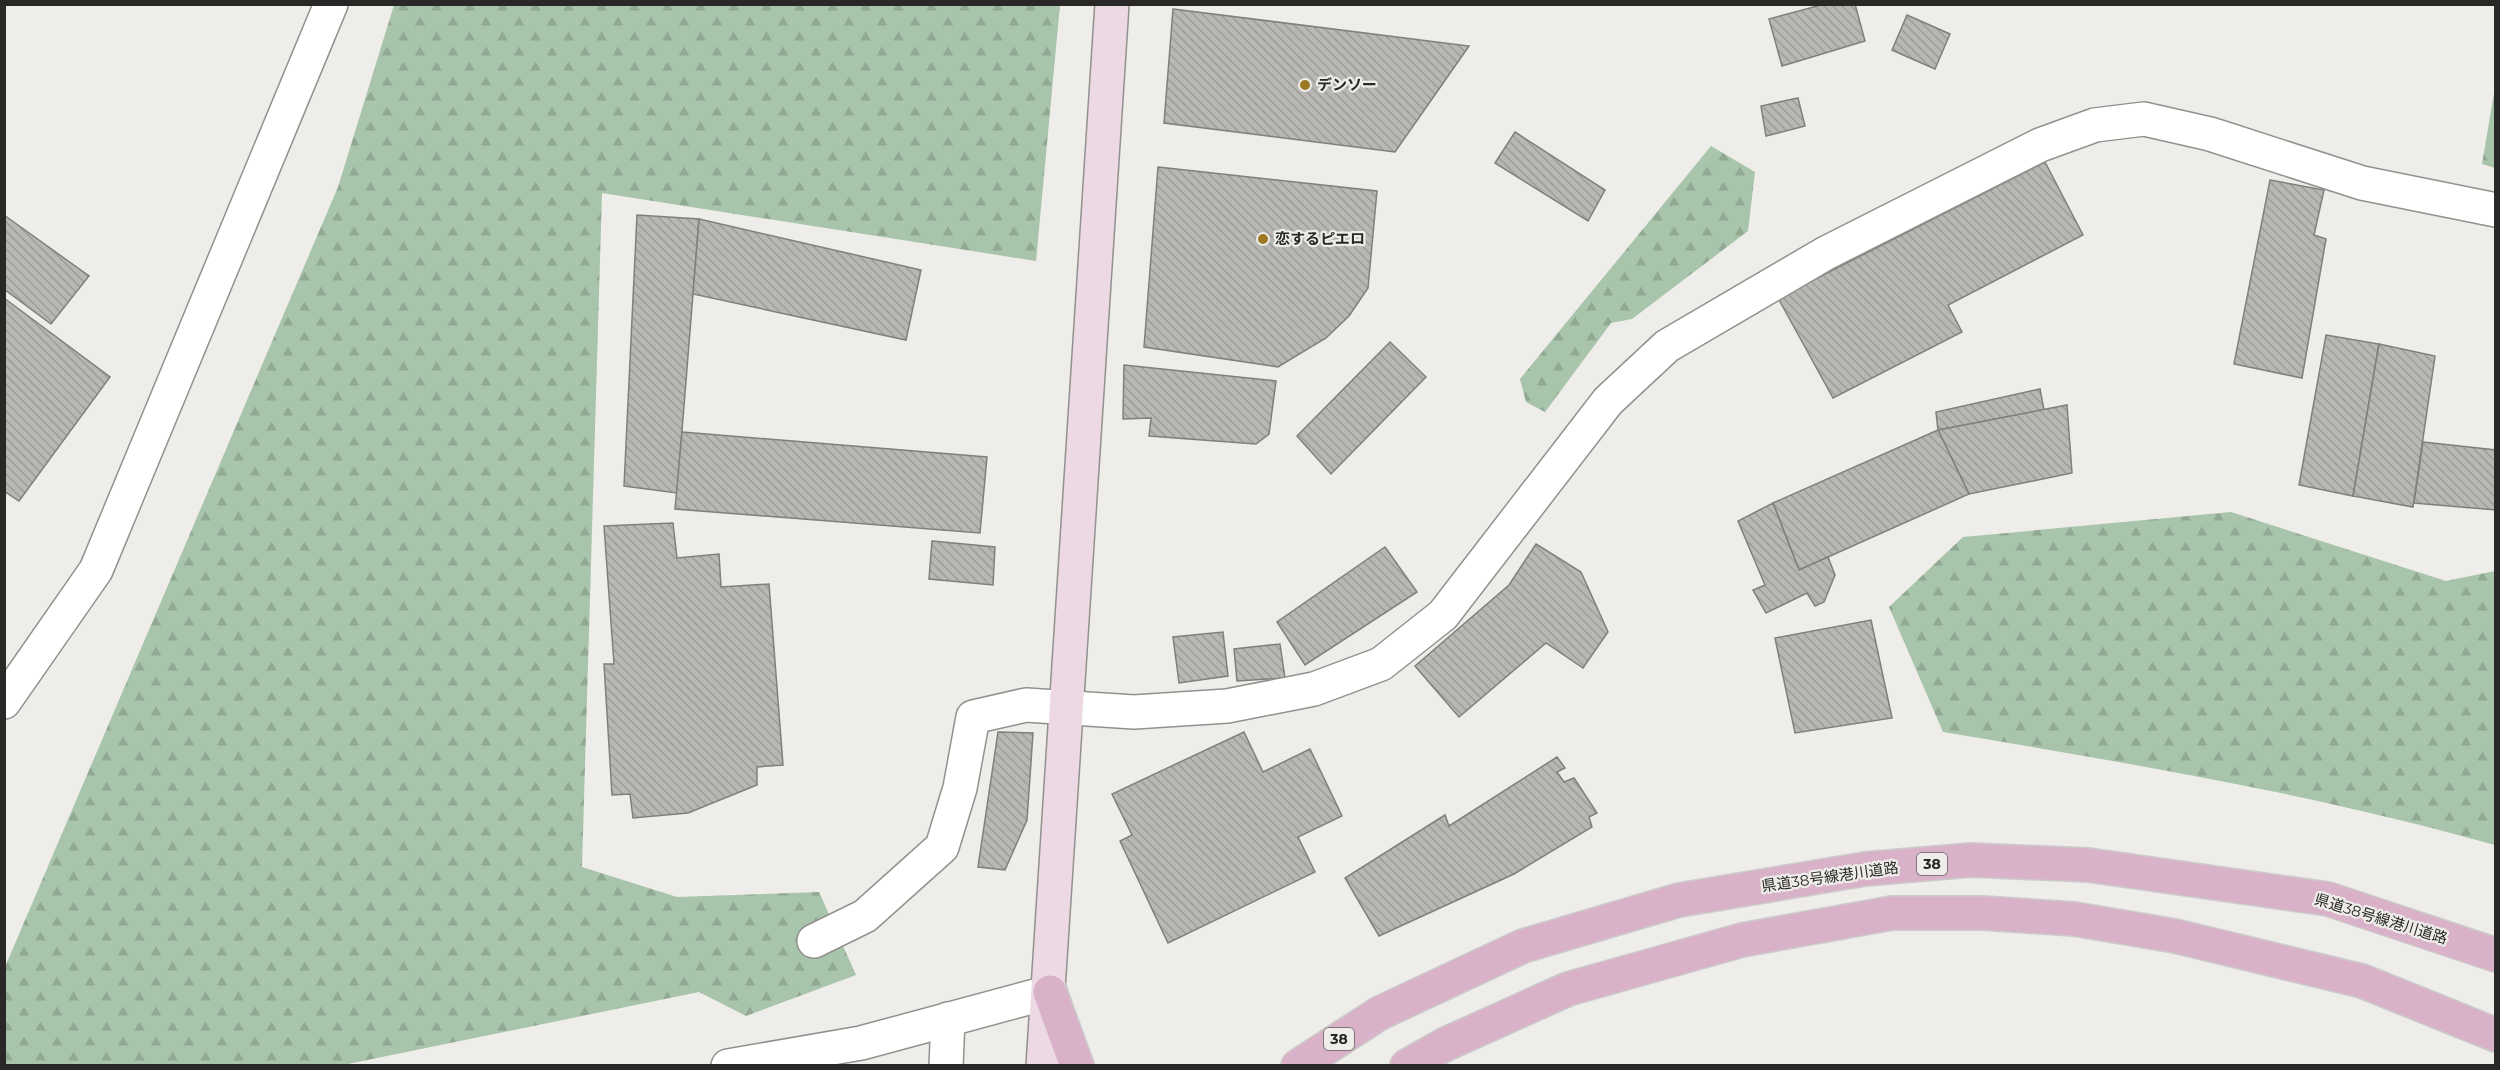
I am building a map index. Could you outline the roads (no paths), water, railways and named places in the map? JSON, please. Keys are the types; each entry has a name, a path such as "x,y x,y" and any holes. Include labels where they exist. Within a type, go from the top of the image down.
{"main road":[{"name":"県道38号線港川道路","path":"1298,1065 1380,1013 1522,946 1679,900 1865,869 1971,860 2088,865 2328,899 2496,955"},
{"path":"1407,1065 1568,989 1742,940 1892,913 1983,913 2074,919 2175,936 2362,981 2496,1035"},
{"path":"1050,992 1077,1065"}],"street":[{"path":"4,702 96,570 331,4"},
{"path":"1043,1065 1050,992 1066,707 1112,4"},
{"path":"814,941 865,916 942,847 960,788 973,717 1026,705 1134,712 1227,705 1314,689 1381,664 1443,615 1608,401 1667,346 1826,253 2040,145 2095,125 2144,119 2210,134 2362,183 2496,210"},
{"path":"728,1065 861,1043 1050,992"},
{"path":"946,1065 948,1018"}],"place":[{"name":"デンソー","path":"1305,85"},
{"name":"恋するピエロ","path":"1263,239"}]}
